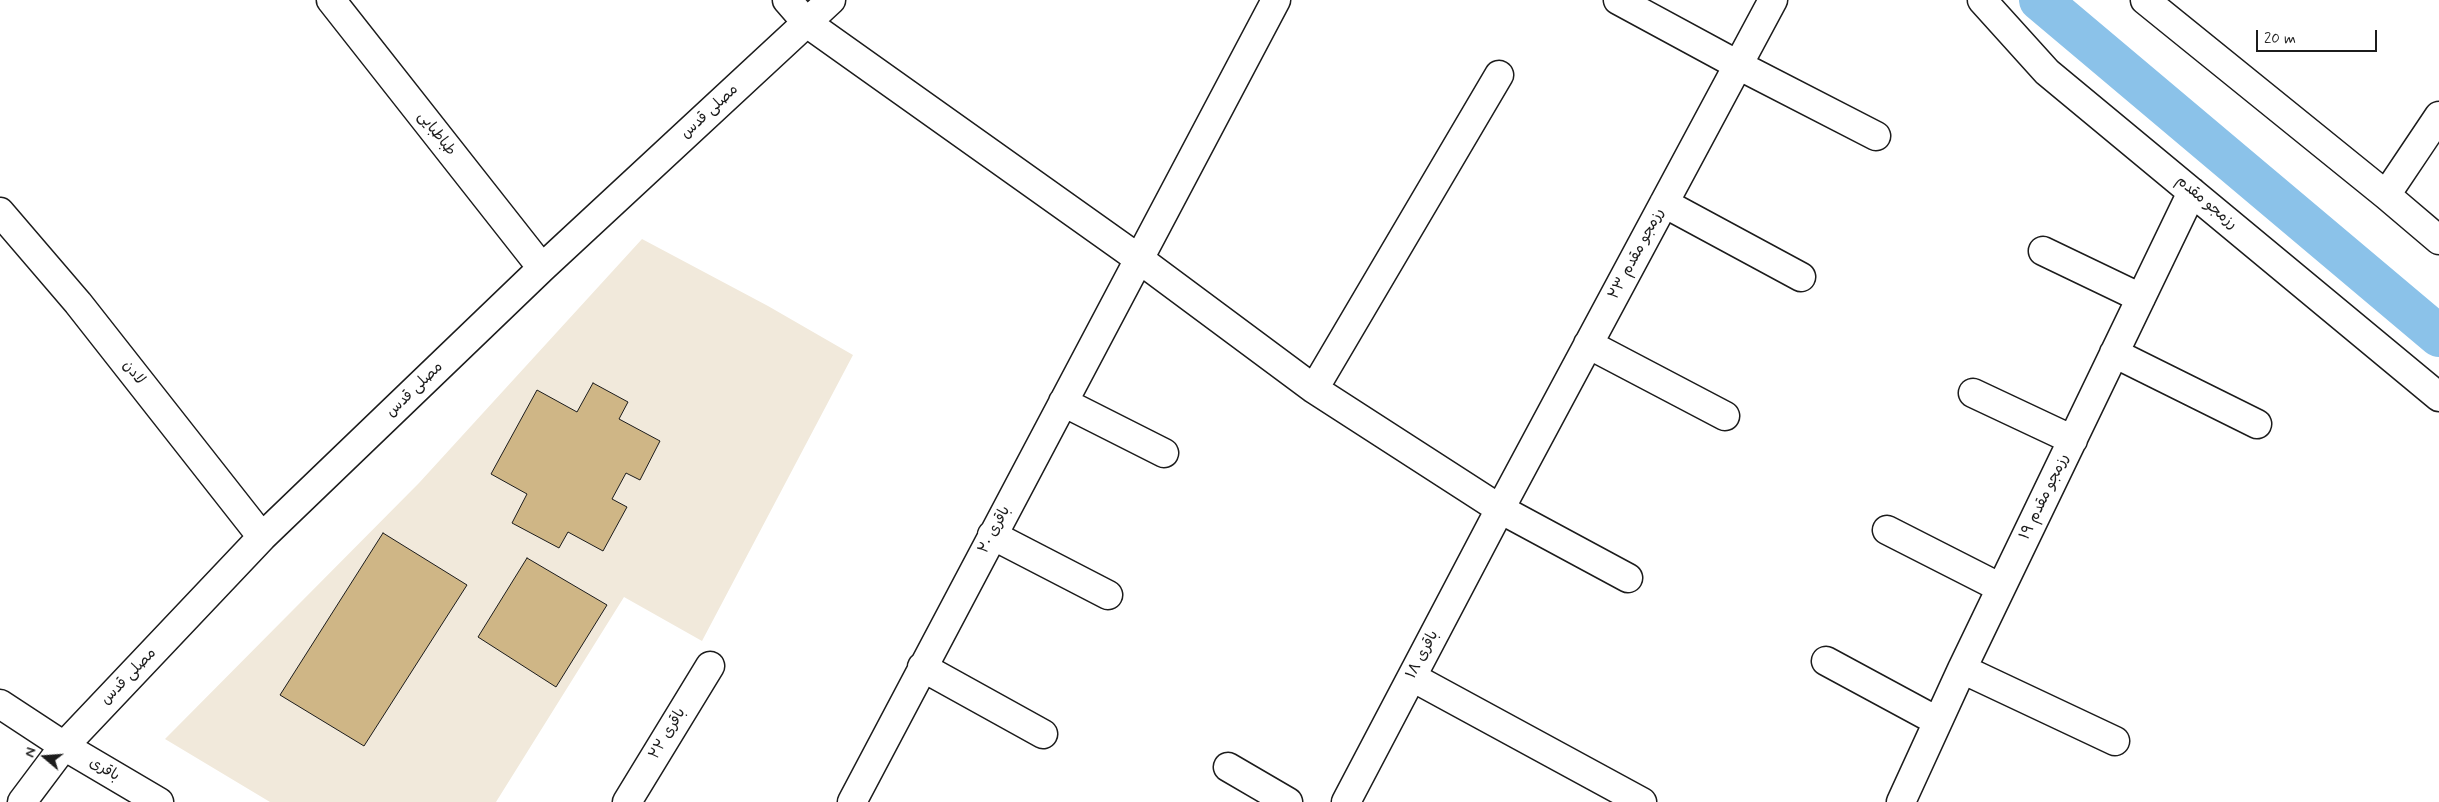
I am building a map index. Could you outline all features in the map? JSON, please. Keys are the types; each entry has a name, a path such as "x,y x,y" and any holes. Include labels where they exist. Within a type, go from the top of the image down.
{"street":[{"name":"طباطبایی","path":"331,0 542,268"},
{"path":"787,0 806,23 1139,258 1314,389 1500,509 1628,578"},
{"name":"مصلی قدس","path":"22,802 64,746 262,537 542,268 831,0"},
{"name":"باقری ۲۰","path":"852,802 1276,0"},
{"path":"1618,0 1738,65 1876,136"},
{"name":"رزمجو مقدم ۲۳","path":"1500,509 1774,0"},
{"name":"رزمجو مقدم","path":"1982,0 2047,72 2439,397"},
{"path":"2145,0 2439,240"},
{"path":"1314,389 1499,75"},
{"path":"2386,195 2439,116"},
{"name":"رزمجو مقدم ۱۹","path":"1901,802 1937,721 2192,192"},
{"path":"1664,203 1800,277"},
{"name":"لادن","path":"0,212 78,303 262,537"},
{"path":"2043,251 2141,298"},
{"path":"1588,344 1725,416"},
{"path":"2114,353 2258,424"},
{"path":"1973,393 2073,440"},
{"path":"1063,402 1164,453"},
{"name":"باقری ۱۸","path":"1346,802 1500,509"},
{"path":"1887,530 2001,588"},
{"path":"992,535 1108,595"},
{"path":"1826,661 1937,721"},
{"name":"باقری ۲۲","path":"627,802 710,666"},
{"path":"922,667 1043,734"},
{"path":"1962,669 2115,741"},
{"path":"1412,677 1642,802"},
{"name":"باقری","path":"0,704 64,746 159,802"},
{"path":"1228,767 1288,802"}],"shaded area":[{"path":"642,239 768,306 853,355 702,641 624,597 496,802 270,802 165,739 419,483"}],"building":[{"path":"593,383 628,402 619,419 660,441 640,480 626,473 612,499 627,507 603,551 568,532 559,548 512,523 527,494 491,474 537,390 577,412"},
{"path":"383,533 467,585 364,746 280,695"},
{"path":"527,558 607,605 556,687 478,637"}],"waterway":[{"path":"2040,0 2439,336"}]}
